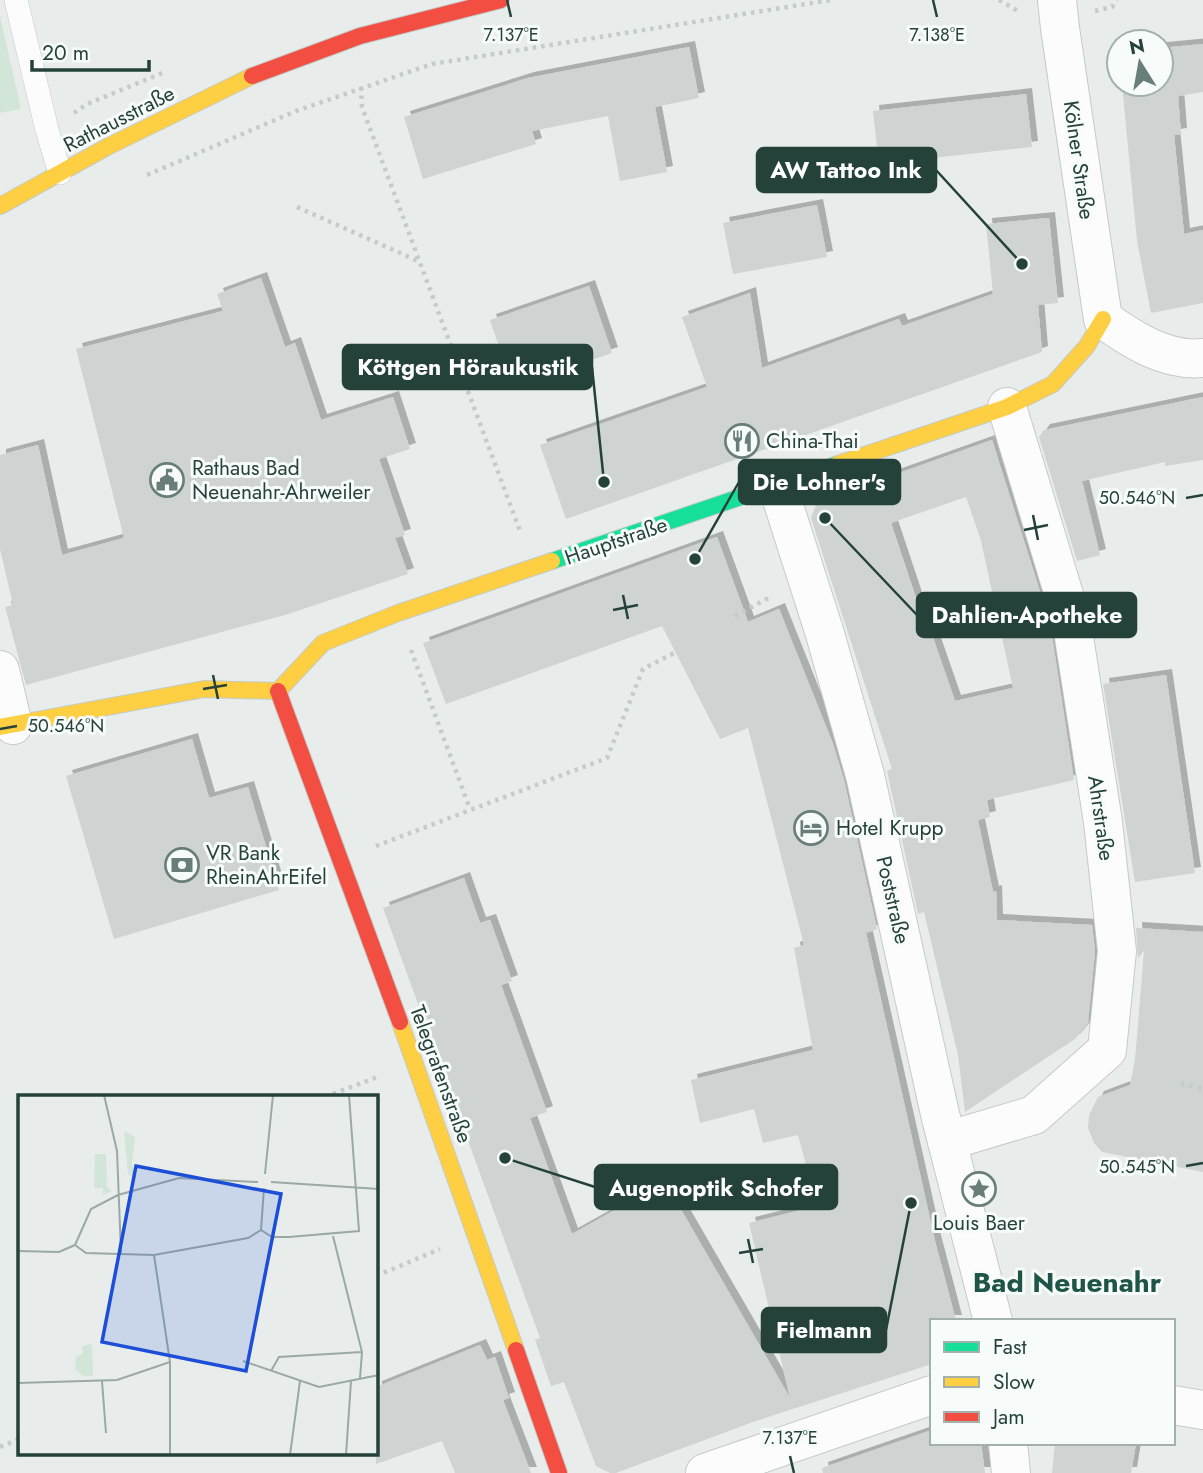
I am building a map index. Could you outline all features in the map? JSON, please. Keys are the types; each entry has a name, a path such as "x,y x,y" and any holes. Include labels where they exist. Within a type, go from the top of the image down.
{"street":[{"name":"Rathausstraße","path":"0,206 255,75 360,36 501,0"},
{"name":"Kölner Straße","path":"1057,0 1103,319"},
{"path":"1103,319 1129,338 1149,347 1173,356 1203,358"},
{"name":"Hauptstraße","path":"278,691 323,643 398,613 1007,407 1053,384 1087,346 1103,319"},
{"name":"Ahrstraße","path":"947,1142 1034,1115 1107,1050 1117,951 1103,822 1071,618 1007,407"},
{"name":"Poststraße","path":"777,484 825,634 865,775 947,1142 992,1319"},
{"path":"0,670 7,726 204,688 278,691"},
{"name":"Telegrafenstraße","path":"278,691 414,1063 559,1473"},
{"path":"705,1473 930,1396"},
{"path":"1175,1405 1203,1410"},
{"path":"1008,1445 1011,1473"}],"lane":[{"path":"16,0 60,173"}],"path":[{"path":"141,177 296,111 432,64 831,0"},
{"path":"361,87 362,107 534,569"},
{"path":"298,207 419,261"},
{"path":"398,613 470,808"},
{"path":"341,860 470,808 607,758 643,669 676,652"},
{"path":"330,1095 414,1063"},
{"path":"1181,1084 1203,1089"},
{"path":"378,1275 475,1235"},
{"path":"0,1447 18,1439"}],"green space":[{"path":"0,16 21,109 0,113"}],"building":[{"path":"1203,44 1203,92 1178,96 1181,134 1174,135 1184,234 1203,230 1203,303 1151,313 1137,241 1123,98 1175,98 1175,47"},
{"path":"689,47 699,98 655,107 667,172 620,181 608,116 532,131 536,144 423,179 404,117 528,78"},
{"path":"1026,94 1032,147 879,164 873,111"},
{"path":"817,205 827,257 733,274 723,223"},
{"path":"1049,218 1058,303 1038,305 1042,352 566,519 540,445 707,387 682,317 750,293 762,368 899,319 902,326 993,294 986,224"},
{"path":"261,278 285,347 295,343 321,420 393,397 410,449 379,459 405,535 395,538 408,574 285,615 26,685 5,607 13,605 0,549 0,455 38,445 62,555 124,538 76,349 223,311 217,294"},
{"path":"589,286 612,353 513,387 490,320"},
{"path":"1203,397 1203,460 1165,466 1165,462 1082,481 1100,555 1077,561 1039,437 1044,430"},
{"path":"992,440 1050,623 1074,780 987,800 990,817 978,820 993,892 996,891 997,920 1092,925 1095,951 1088,1023 1075,1039 965,1112 958,1055 924,912 918,914 887,771 892,769 811,518 816,505 823,500","holes":["966,497 981,541 1013,688 955,701 923,609 920,610 891,523"]},
{"path":"717,537 748,622 779,609 833,744 844,780 877,929 866,933 935,1241 955,1319 930,1319 930,1365 753,1422 616,1473 596,1466 564,1382 551,1386 535,1340 540,1338 383,908 464,878 480,923 490,920 512,981 501,985 547,1112 530,1118 572,1234 665,1182 790,1398 749,1223 817,1206 798,1135 763,1143 754,1109 700,1123 691,1080 813,1050 794,948 804,945 748,728 720,739 662,626 446,704 423,643"},
{"path":"1166,675 1195,873 1135,882 1103,684"},
{"name":"VR Bank RheinAhrEifel","path":"192,739 209,798 248,787 279,890 114,939 66,776"},
{"path":"1136,928 1203,932 1203,1172 1102,1152 1094,1143 1088,1128 1089,1115 1098,1097 1130,1085 1135,1060 1144,951 1138,958"},
{"path":"480,1345 487,1360 495,1357 509,1398 503,1400 531,1473 455,1473 442,1441 376,1464 378,1386"},
{"path":"930,1431 930,1445 981,1445 985,1473 823,1473 822,1468"},
{"path":"1055,1445 1136,1445 1131,1473 1052,1473"}],"traffic: fast":[{"path":"552,561 838,464"}],"traffic: slow":[{"path":"0,206 107,147 252,76"},
{"path":"838,464 1007,407 1053,384 1087,346 1103,319"},
{"path":"0,727 204,689 278,691 323,643 398,613 552,561"},
{"path":"400,1022 516,1350"}],"traffic: jam":[{"path":"252,76 360,36 501,0"},
{"path":"278,691 400,1022"},
{"path":"516,1350 559,1473"}],"place":[{"name":"AW Tattoo Ink","path":"1022,264"},
{"name":"China-Thai","path":"742,441"},
{"name":"Rathaus Bad Neuenahr-Ahrweiler","path":"167,480"},
{"name":"Köttgen Höraukustik","path":"604,482"},
{"name":"Dahlien-Apotheke","path":"825,518"},
{"name":"Die Lohner's","path":"695,559"},
{"name":"Hotel Krupp","path":"811,828"},
{"name":"VR Bank RheinAhrEifel","path":"182,865"},
{"name":"Augenoptik Schofer","path":"505,1158"},
{"name":"Louis Baer","path":"979,1189"},
{"name":"Fielmann","path":"911,1203"}],"district":[{"name":"Bad Neuenahr","path":"1067,1282"}]}
